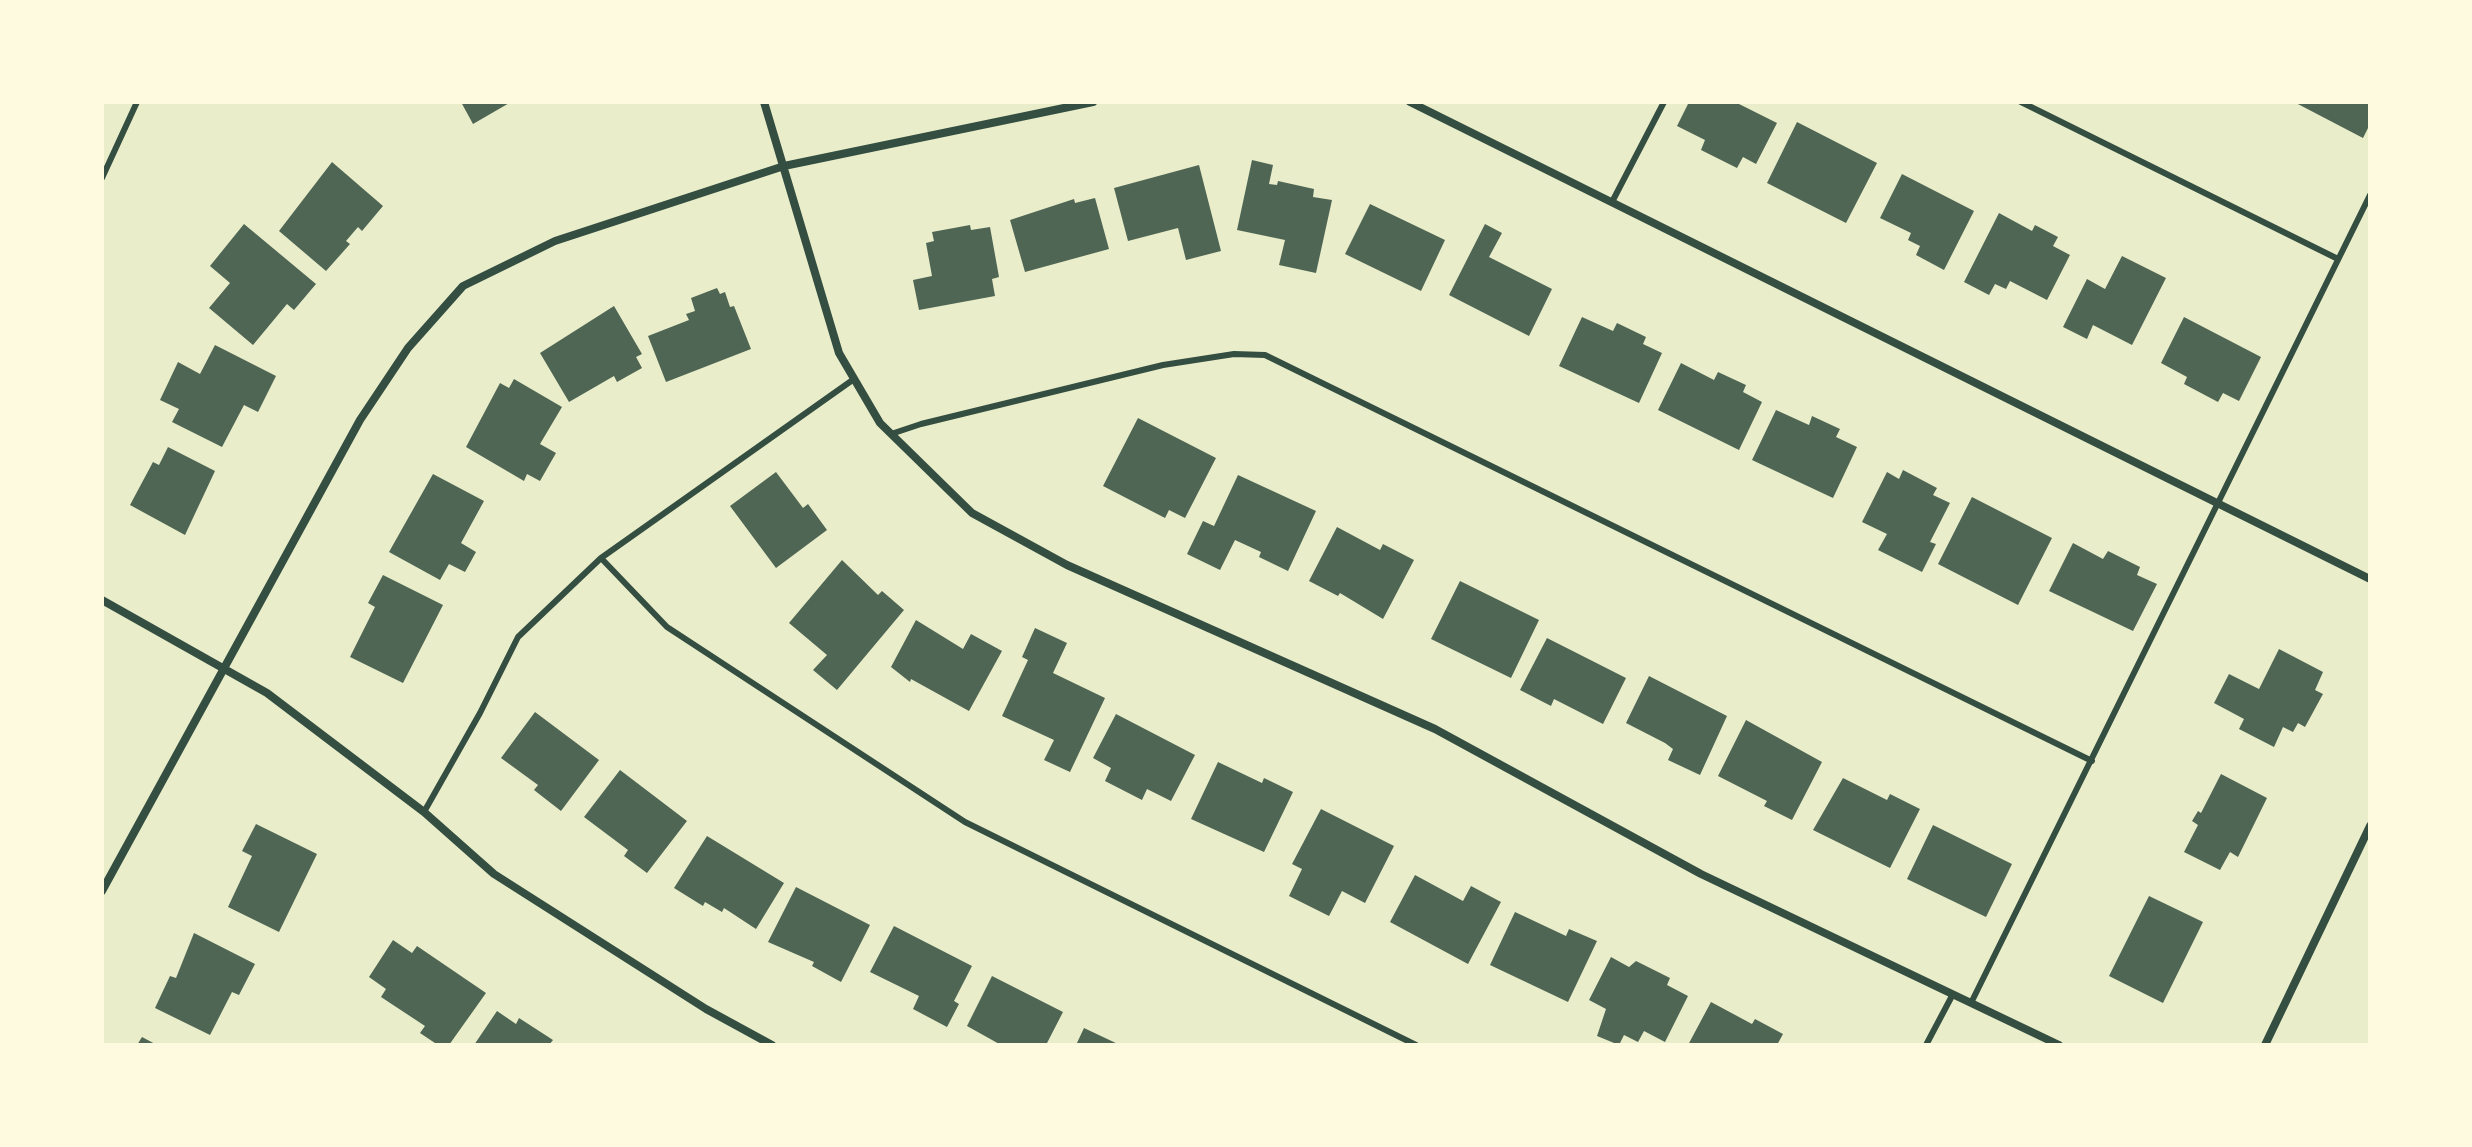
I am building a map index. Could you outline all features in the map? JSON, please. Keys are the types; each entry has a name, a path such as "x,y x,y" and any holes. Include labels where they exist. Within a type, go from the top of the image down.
{"street":[{"path":"764,102 839,353 880,423 972,513 1067,565 1435,729 1701,874 2059,1045"},
{"path":"102,891 360,420 408,348 463,286 555,241 784,166 1093,102"},
{"path":"1410,102 2370,579"},
{"path":"102,600 267,693 424,812 494,874 706,1009 772,1045"},
{"path":"2265,1045 2370,826"}],"lane":[{"path":"102,178 137,102"},
{"path":"1612,202 1664,102"},
{"path":"2021,102 2338,259"},
{"path":"1971,1003 2370,195"},
{"path":"891,434 1163,365 1234,354 1265,355 2092,761"},
{"path":"424,812 480,713 518,637 601,558 854,379"},
{"path":"601,558 667,627 965,822 1416,1045"},
{"path":"1926,1045 1953,994"}],"building":[{"path":"461,102 511,102 473,124"},
{"path":"1689,102 1735,102 1777,123 1756,164 1743,157 1737,168 1701,150 1705,140 1677,126"},
{"path":"2294,102 2370,102 2370,124 2363,138"},
{"path":"1797,122 1877,163 1846,223 1767,183"},
{"path":"1252,160 1273,165 1269,184 1277,185 1278,181 1314,189 1313,197 1332,200 1316,273 1279,265 1285,240 1237,230"},
{"path":"332,162 383,206 362,231 358,227 346,241 350,244 326,271 279,231"},
{"path":"1199,165 1221,251 1186,260 1178,228 1128,241 1114,188"},
{"path":"1902,174 1974,211 1944,270 1916,255 1920,246 1908,240 1911,233 1880,218"},
{"path":"1095,198 1109,249 1025,272 1010,220 1074,199 1075,203"},
{"path":"1370,204 1445,240 1421,291 1345,254"},
{"path":"1999,213 2032,231 2035,225 2058,237 2053,246 2070,255 2047,300 2010,281 2006,289 1995,284 1989,295 1964,282"},
{"path":"244,224 316,284 294,310 287,304 253,345 209,308 230,283 210,266"},
{"path":"1485,224 1502,233 1489,257 1552,289 1529,336 1449,295"},
{"path":"970,225 971,230 990,227 999,277 992,279 995,296 919,310 913,280 932,276 926,243 934,241 932,232"},
{"path":"2122,256 2166,278 2132,345 2093,325 2087,339 2063,327 2087,279 2105,289"},
{"path":"717,288 720,294 725,292 730,307 734,306 751,349 666,382 648,336 689,320 686,314 695,311 691,298"},
{"path":"614,306 642,354 636,357 642,368 617,382 614,376 569,402 540,353"},
{"path":"1582,317 1613,331 1617,323 1646,337 1643,344 1662,353 1639,403 1559,366"},
{"path":"2184,317 2261,357 2239,401 2223,393 2218,402 2184,384 2187,377 2161,363"},
{"path":"215,345 276,376 258,412 244,405 222,447 172,422 179,409 160,400 178,362 200,374"},
{"path":"1681,363 1714,380 1718,372 1746,385 1743,392 1762,402 1739,450 1658,410"},
{"path":"514,379 562,407 540,444 556,453 540,481 527,474 524,481 466,447 500,383 509,388"},
{"path":"1776,410 1809,425 1812,416 1840,429 1836,437 1857,447 1833,498 1752,460"},
{"path":"1138,418 1216,458 1185,518 1169,510 1165,518 1103,486"},
{"path":"168,447 215,471 185,535 130,505 153,462 159,465"},
{"path":"1903,470 1937,488 1933,495 1950,503 1930,542 1936,544 1922,572 1878,550 1887,534 1862,522 1887,472 1899,479"},
{"path":"776,472 803,508 808,504 827,530 776,568 730,506"},
{"path":"433,474 484,501 461,543 476,552 465,572 449,564 440,580 389,552"},
{"path":"1238,475 1316,511 1288,571 1259,557 1261,552 1235,540 1220,570 1187,554 1203,521 1214,526"},
{"path":"1972,497 2052,538 2018,605 1938,564"},
{"path":"1337,527 1380,550 1383,544 1414,560 1383,619 1340,593 1338,596 1309,581"},
{"path":"2073,543 2103,559 2108,551 2140,567 2137,575 2157,584 2133,631 2049,591"},
{"path":"842,560 878,595 882,591 904,610 837,690 813,670 827,655 789,623"},
{"path":"383,575 443,605 403,683 350,657 375,607 368,603"},
{"path":"1460,581 1539,620 1511,678 1431,639"},
{"path":"916,620 963,649 971,634 1002,651 969,711 911,679 910,682 891,667"},
{"path":"1035,628 1067,643 1053,673 1105,698 1070,772 1044,760 1054,740 1002,716 1028,660 1022,657"},
{"path":"1547,638 1626,678 1603,724 1554,699 1551,706 1520,690"},
{"path":"2279,649 2323,672 2315,690 2323,694 2305,727 2298,723 2293,732 2283,727 2274,747 2239,729 2244,719 2214,703 2229,674 2259,689"},
{"path":"1649,676 1727,716 1700,775 1668,760 1673,749 1626,723"},
{"path":"535,712 599,760 561,811 534,790 538,785 501,758"},
{"path":"1116,714 1195,755 1171,801 1147,789 1142,800 1105,781 1111,768 1093,758"},
{"path":"1746,720 1822,762 1792,820 1764,806 1767,801 1718,776"},
{"path":"1218,762 1262,783 1264,778 1293,792 1264,852 1191,819"},
{"path":"620,770 687,821 647,873 624,856 628,850 584,817"},
{"path":"2221,774 2267,798 2238,857 2230,852 2220,870 2184,852 2198,825 2192,821 2198,811 2201,813"},
{"path":"1843,778 1887,800 1890,794 1920,809 1890,868 1813,830"},
{"path":"1321,809 1394,846 1365,903 1342,891 1329,916 1289,896 1302,869 1292,864"},
{"path":"256,824 317,854 279,932 228,907 252,856 242,851"},
{"path":"1933,825 2012,864 1986,917 1907,879"},
{"path":"707,836 784,883 756,929 724,908 722,912 705,902 703,906 674,888"},
{"path":"1415,875 1463,901 1471,886 1501,902 1468,964 1390,922"},
{"path":"796,887 870,925 841,982 812,966 814,962 768,942"},
{"path":"2149,896 2203,922 2163,1003 2109,976"},
{"path":"1515,912 1566,936 1569,929 1597,941 1568,1002 1490,965"},
{"path":"894,926 972,966 954,1001 959,1004 947,1027 913,1009 919,996 870,972"},
{"path":"194,933 255,964 239,995 232,992 210,1035 155,1008 170,976 176,978"},
{"path":"393,940 412,953 417,946 486,993 449,1045 438,1045 420,1033 425,1026 381,997 386,989 369,977"},
{"path":"1611,957 1629,967 1636,961 1670,978 1667,985 1688,996 1665,1042 1644,1031 1638,1042 1624,1035 1619,1045 1597,1036 1606,1009 1589,1000"},
{"path":"992,976 1063,1012 1046,1045 1001,1045 967,1026"},
{"path":"1711,1002 1752,1024 1755,1019 1783,1034 1777,1045 1688,1045"},
{"path":"497,1011 516,1024 519,1018 553,1040 549,1045 474,1045"},
{"path":"1084,1028 1120,1045 1076,1045"},
{"path":"142,1037 157,1045 137,1045"}]}
